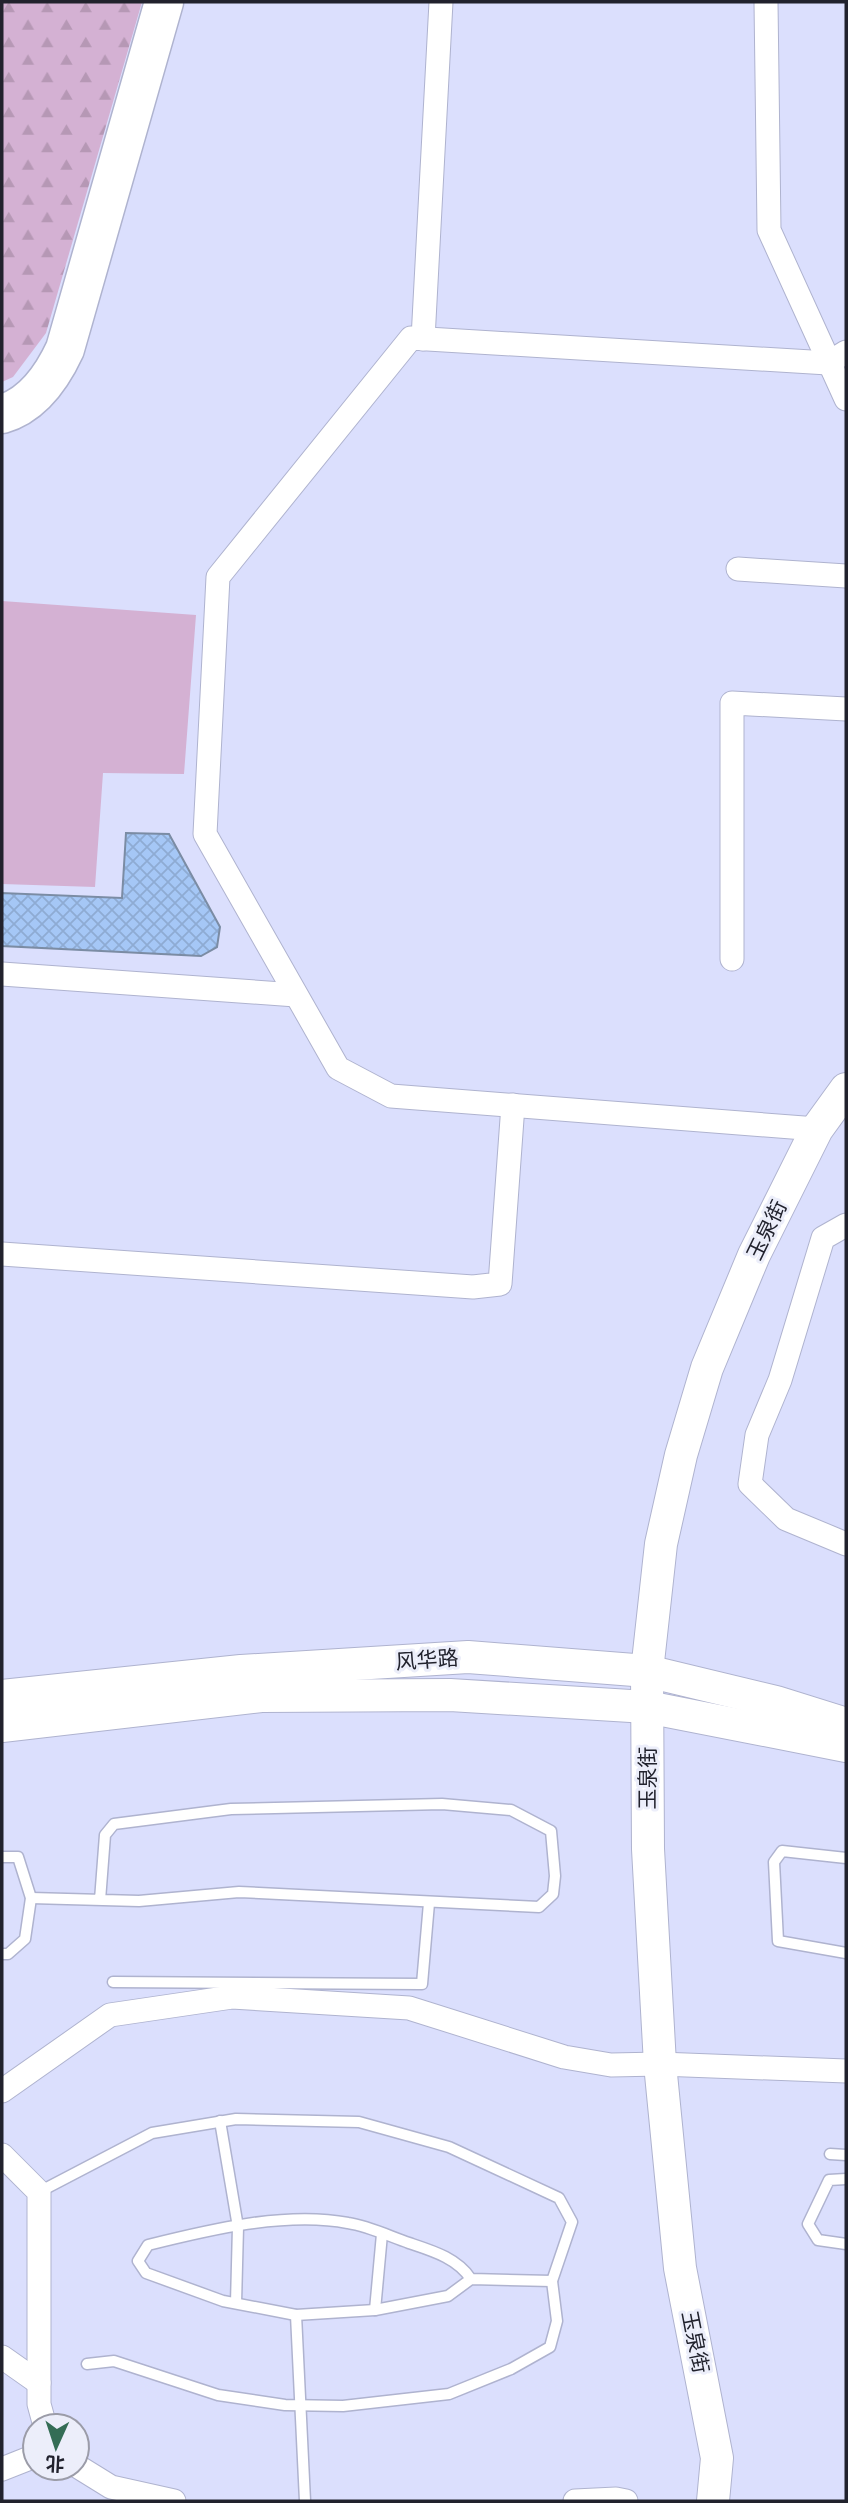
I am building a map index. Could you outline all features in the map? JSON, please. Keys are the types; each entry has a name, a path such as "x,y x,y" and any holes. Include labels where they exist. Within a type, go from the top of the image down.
{"highway":[{"path":"2,395 18,386 32,372 50,340 146,2"},
{"path":"2,414 26,402 43,387 55,371 65,349 164,2"}],"street":[{"path":"424,339 441,2"},
{"path":"766,2 769,230 837,358 846,400"},
{"path":"817,1129 391,1096 338,1068 205,834 218,577 411,338 837,358"},
{"path":"738,569 846,576"},
{"path":"732,959 732,704 846,709"},
{"path":"2,974 296,995"},
{"name":"玉泉街","path":"713,2501 717,2458 680,2268 660,2064 648,1849 647,1671 661,1544 681,1455 707,1368 754,1255 817,1129 846,1089"},
{"path":"2,1254 472,1287 500,1284 513,1105"},
{"path":"846,1225 822,1238 780,1380 757,1435 750,1484 786,1519 846,1544"},
{"name":"风华路","path":"2,1696 53,1693 241,1671 468,1657 647,1671 776,1702 846,1724"},
{"path":"2,1726 261,1696 450,1695 647,1707 846,1746"},
{"path":"2,2091 110,2015 232,1997 409,2007 564,2057 611,2065 660,2064 846,2071"},
{"path":"2,2155 39,2192 39,2404 41,2412"},
{"path":"2,2357 39,2383"},
{"path":"2,2469 21,2462"},
{"path":"91,2480 106,2494 174,2501"},
{"path":"575,2501 616,2498 626,2501"}],"lane":[{"path":"31,1898 100,1900 139,1901 239,1892 539,1907 552,1894 555,1876 551,1831 511,1810 442,1804 230,1809 114,1824 105,1835 100,1900"},
{"path":"846,1858 782,1851 774,1862 778,1941 846,1953"},
{"path":"2,1857 18,1857 31,1898 25,1939 8,1954 2,1954"},
{"path":"113,1982 422,1983 429,1903"},
{"path":"39,2192 152,2133 236,2119 359,2122 449,2147 559,2198 572,2222 552,2281 557,2321 550,2347 511,2369 449,2394 343,2406 300,2406 218,2395 114,2361 87,2364"},
{"path":"220,2122 237,2227 236,2303"},
{"path":"830,2154 846,2155"},
{"path":"846,2179 829,2180 808,2224 818,2240 846,2244"},
{"path":"471,2279 461,2263 383,2234 348,2223 296,2220 200,2232 148,2245 138,2261 146,2273 236,2303 296,2315 375,2310 448,2297 471,2279 552,2281"},
{"path":"375,2310 383,2234"},
{"path":"296,2315 305,2501"}],"green space":[{"path":"2,2 142,2 46,333 13,377 2,382"},
{"path":"2,601 196,615 184,774 103,773 95,887 2,884"}],"building":[{"path":"126,833 169,834 220,927 217,947 201,956 2,946 2,893 122,898"}]}
